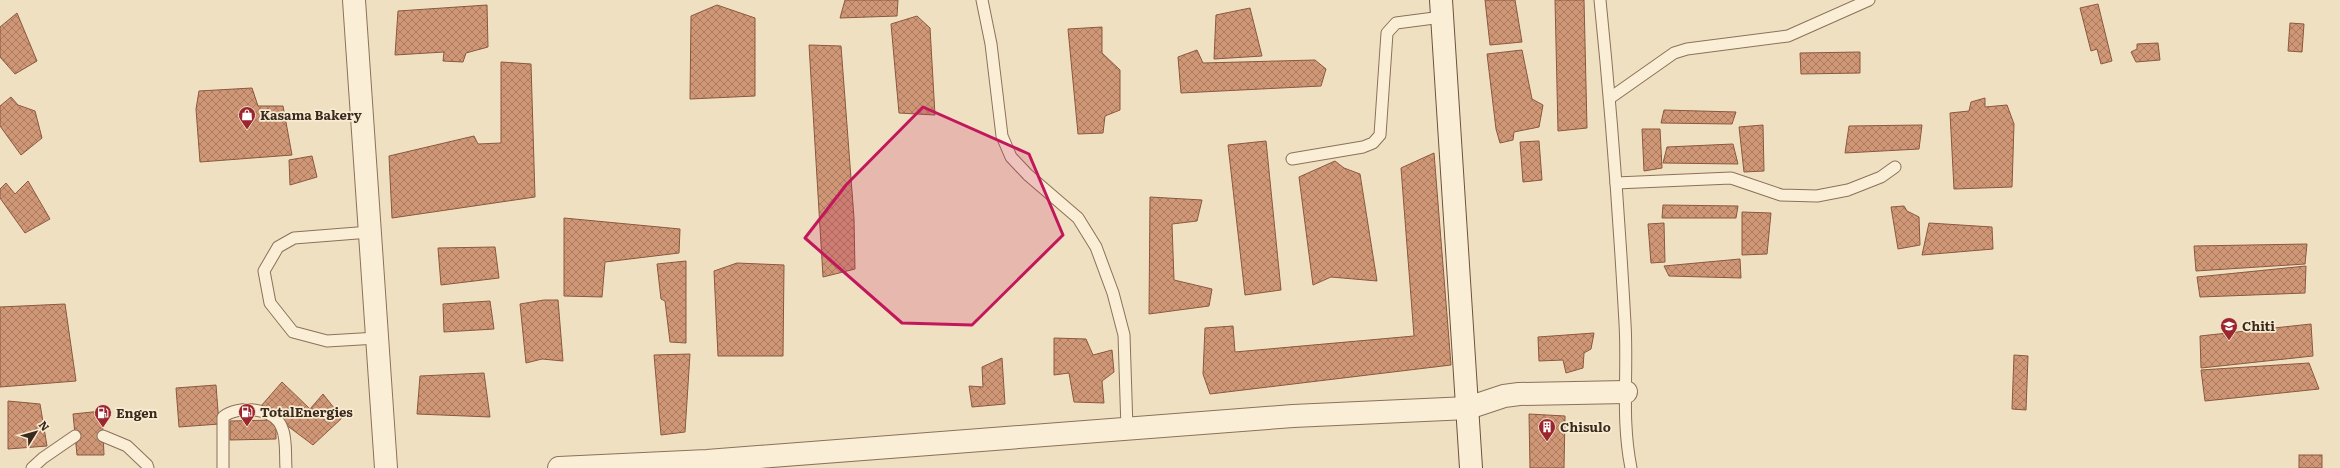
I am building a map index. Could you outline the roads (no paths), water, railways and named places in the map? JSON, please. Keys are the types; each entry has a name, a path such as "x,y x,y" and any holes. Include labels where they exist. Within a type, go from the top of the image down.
{"street":[{"path":"354,0 386,468"},
{"path":"1441,8 1471,468"},
{"path":"559,468 707,464 1293,416 1468,408 1511,395 1626,392"}],"lane":[{"path":"982,0 991,44 1002,136 1011,157 1028,175 1078,218 1096,247 1113,293 1124,335 1127,429"},
{"path":"1600,0 1610,98 1626,326 1625,435 1631,468"},
{"path":"1610,98 1674,53 1687,49 1788,36 1869,0"},
{"path":"1292,159 1363,147 1373,143 1380,135 1387,33 1396,23 1441,8"},
{"path":"1616,183 1731,178 1781,195 1817,196 1848,190 1881,177 1895,168"},
{"path":"370,232 294,238 278,247 264,271 270,303 293,332 327,341 377,338"},
{"path":"223,468 223,417 230,412 252,409 265,413 278,420 283,429 286,468"},
{"path":"32,468 43,458 75,436"},
{"path":"103,436 127,446 147,465 148,468"}],"place":[{"name":"Kasama Bakery","path":"247,130"},
{"name":"Chiti","path":"2229,341"},
{"name":"TotalEnergies","path":"247,427"},
{"name":"Engen","path":"103,428"},
{"name":"Chisulo","path":"1547,442"}]}
